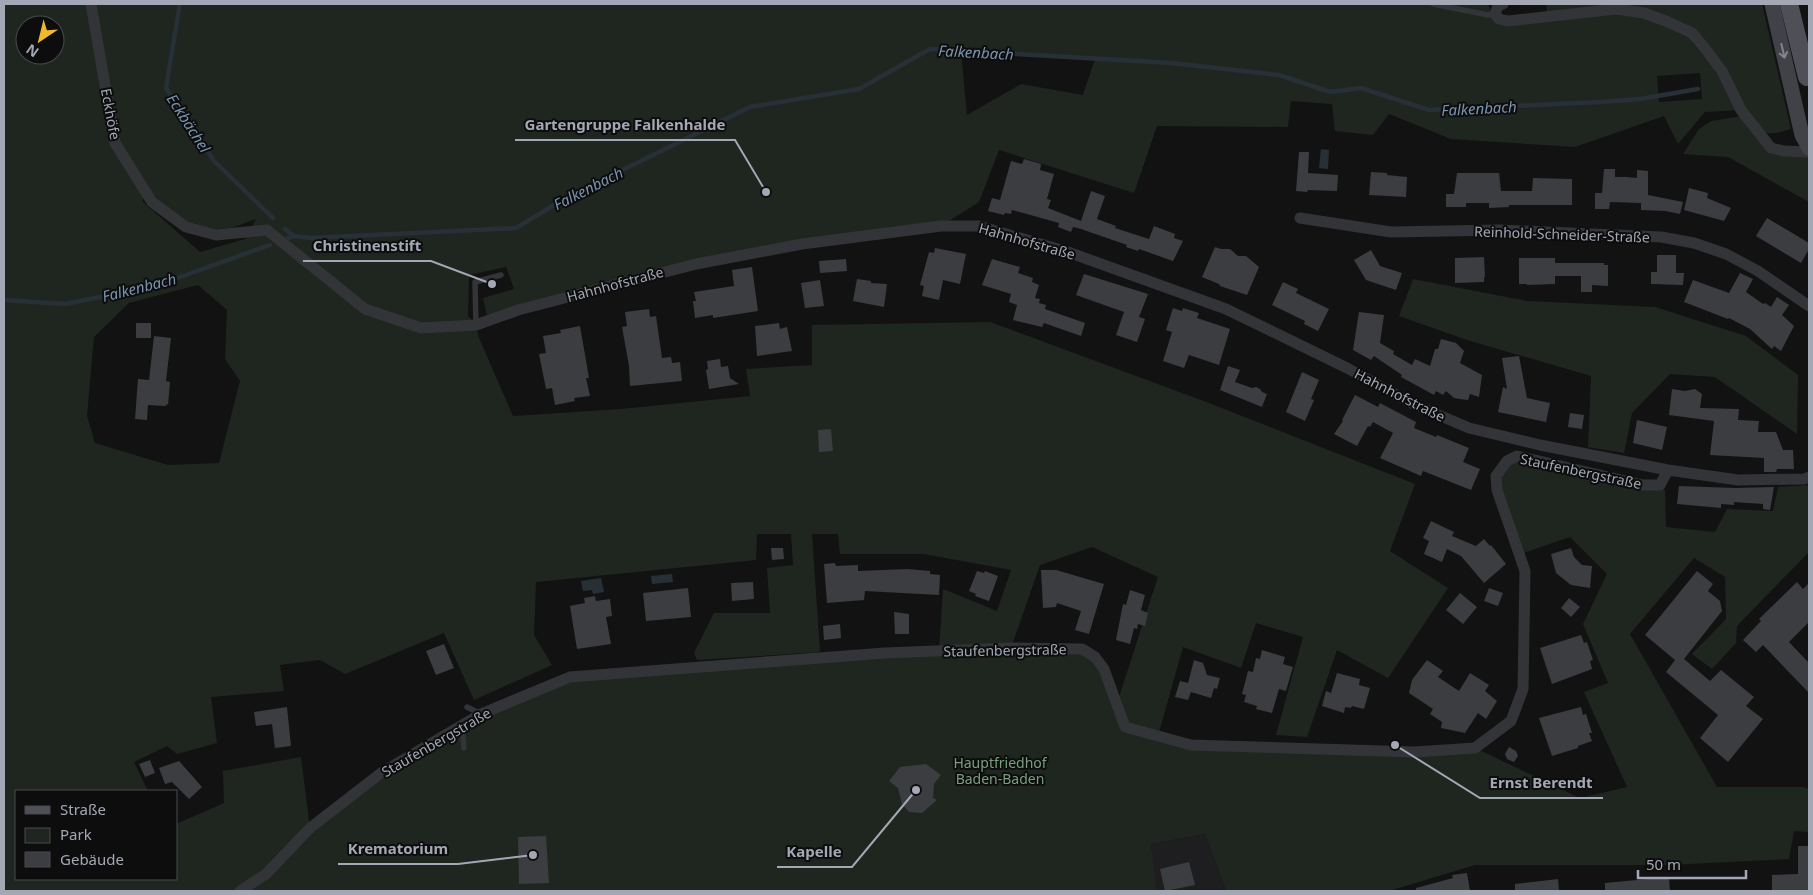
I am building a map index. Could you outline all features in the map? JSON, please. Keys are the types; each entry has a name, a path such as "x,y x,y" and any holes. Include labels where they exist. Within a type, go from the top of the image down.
{"main road":[{"path":"1772,4 1802,135 1809,148"},
{"path":"1789,4 1806,77"}],"street":[{"name":"Eckhöfe","path":"91,4 115,144 152,202 186,227 216,235"},
{"path":"1503,4 1498,6 1497,16 1508,21 1615,6 1644,13 1692,33 1722,71 1741,110 1771,148 1784,151 1809,152"},
{"name":"Reinhold-Schneider-Straße","path":"1300,218 1391,232 1500,230 1661,237 1694,243 1726,254 1758,271 1809,306"},
{"name":"Hahnhofstraße","path":"216,235 267,230 365,309 420,328 476,325 518,310 696,264 802,244 941,226 979,226 1068,252 1226,309 1347,368 1413,404 1469,428 1540,445 1668,470 1738,480 1804,479 1809,477"},
{"name":"Staufenbergstraße","path":"240,891 266,874 310,828 381,773 481,714 570,677 885,653 1011,648 1082,649 1095,657 1104,669 1125,727 1191,745 1415,752 1475,748 1511,721 1524,689 1524,571 1497,490 1496,476 1507,461 1518,456 1644,485 1660,485 1668,470"}],"lane":[{"path":"1433,4 1462,11 1497,16"},
{"path":"476,325 475,282 501,275"},
{"path":"468,707 481,714"},
{"path":"462,724 464,748"}],"shaded area":[{"path":"1321,149 1329,150 1328,169 1319,168"},
{"path":"672,574 673,582 652,584 651,576"},
{"path":"601,578 604,592 593,594 592,590 583,591 581,581"},
{"path":"1205,834 1226,891 1157,891 1151,844"}],"green space":[{"name":"Hauptfriedhof Baden-Baden","path":"4,4 1488,4 1492,15 1548,18 1546,4 1762,4 1791,129 1781,132 1761,132 1741,110 1705,112 1678,144 1664,116 1575,147 1451,139 1389,114 1373,135 1335,131 1332,104 1291,101 1288,127 1157,126 1134,193 999,150 979,202 941,226 802,244 488,320 483,298 514,289 506,267 469,275 468,316 476,325 479,338 513,416 621,409 750,396 746,369 812,365 812,325 990,322 1209,403 1415,484 1390,551 1448,588 1388,678 1337,650 1307,737 1276,735 1303,637 1256,623 1241,668 1183,647 1158,736 1191,745 1475,748 1580,798 1627,787 1584,692 1608,683 1583,624 1607,574 1570,537 1523,553 1496,476 1517,456 1665,490 1666,527 1715,532 1727,509 1773,511 1778,487 1809,485 1809,552 1737,626 1736,643 1712,669 1692,654 1726,619 1725,577 1694,558 1630,634 1717,787 1803,787 1809,789 1809,832 1794,831 1789,859 1669,865 1475,865 1389,891 1226,891 1205,834 1151,844 1157,891 4,891","holes":["961,51 1095,59 1083,95 1021,84 967,115","1700,73 1702,99 1659,102 1657,76","143,185 173,213 194,225 220,229 234,227 256,219 245,239 200,252 143,202","198,285 227,310 225,359 240,381 219,463 168,465 95,443 87,416 94,337 129,303","757,534 791,534 793,565 767,568 770,613 714,613 694,653 697,660 820,652 812,534 838,534 840,554 924,554 1011,570 997,611 943,589 939,651 570,677 454,729 310,828 301,757 223,771 224,803 178,823 178,880 15,880 15,790 148,790 134,762 167,746 177,754 217,743 211,697 284,691 280,665 320,660 345,674 444,633 474,700 552,665 534,635 536,582 756,560","1092,547 1158,577 1117,703 1095,657 1082,649 1011,648 1040,565"]},
{"path":"1742,116 1773,154 1809,156 1809,202 1728,157 1683,154 1699,129 1711,121"},
{"path":"1413,279 1527,301 1655,307 1746,336 1798,375 1797,434 1715,377 1670,374 1632,413 1624,453 1588,447 1591,376 1467,340 1399,316"}],"building":[{"path":"1299,152 1309,152 1308,173 1338,175 1337,191 1296,191"},
{"path":"1024,159 1041,164 1040,170 1054,174 1047,199 1051,200 1048,208 1081,221 1091,191 1105,196 1097,219 1116,226 1115,228 1149,239 1154,226 1175,234 1174,238 1183,241 1173,261 1139,249 1138,251 1126,247 1127,245 1081,229 1073,227 1071,232 1058,227 1059,223 1012,210 1011,214 1005,213 1004,215 988,211 992,198 1000,200 1011,161 1022,164"},
{"path":"1604,169 1615,169 1615,177 1637,178 1637,170 1648,171 1648,195 1683,202 1680,214 1641,210 1641,203 1610,202 1609,209 1595,209 1595,193 1602,193"},
{"path":"1371,172 1407,177 1406,197 1369,195"},
{"path":"1457,173 1499,173 1501,191 1532,191 1533,178 1572,179 1572,205 1509,205 1509,207 1489,208 1489,203 1466,203 1466,207 1446,207 1446,194 1454,194"},
{"path":"1689,188 1708,193 1707,198 1731,208 1724,221 1684,210"},
{"path":"1767,218 1809,243 1809,249 1801,263 1756,236"},
{"path":"1215,247 1230,249 1238,256 1246,256 1259,267 1247,295 1220,286 1202,277"},
{"path":"935,248 966,254 960,284 943,280 939,300 922,296 924,286 920,285 929,252 934,253"},
{"path":"1371,250 1380,266 1402,273 1396,290 1366,280 1354,260"},
{"path":"1657,255 1676,255 1676,273 1684,273 1683,285 1651,284 1651,272 1657,272"},
{"path":"1484,257 1484,282 1455,283 1455,258"},
{"path":"1519,258 1555,258 1555,263 1604,263 1604,265 1608,265 1608,286 1592,285 1592,292 1581,292 1581,276 1555,276 1555,284 1519,284"},
{"path":"846,259 847,271 820,273 819,261"},
{"path":"992,259 1020,267 1018,273 1033,278 1032,282 1039,285 1035,298 1040,299 1039,303 1046,305 1045,309 1085,323 1081,336 1044,323 1042,327 1013,320 1017,305 1009,302 1011,294 982,285"},
{"path":"752,267 758,311 713,318 713,315 695,318 693,301 696,301 694,292 734,286 732,270"},
{"path":"1740,273 1753,279 1746,292 1763,304 1765,303 1771,307 1777,297 1789,305 1782,315 1794,326 1781,351 1774,346 1772,349 1750,329 1729,318 1684,302 1693,280 1729,293"},
{"path":"1084,274 1148,294 1139,317 1145,319 1137,342 1116,335 1124,312 1076,295"},
{"path":"857,279 871,281 871,283 887,284 884,307 853,301"},
{"path":"820,280 824,306 805,308 801,283"},
{"path":"1283,282 1298,289 1296,293 1329,309 1318,331 1304,324 1305,321 1272,305"},
{"path":"1173,308 1182,311 1183,308 1199,313 1197,318 1230,329 1219,365 1189,355 1184,368 1163,361 1172,332 1166,330"},
{"path":"649,309 650,317 656,316 662,358 671,357 672,363 680,362 682,381 630,386 629,366 622,327 627,326 625,312"},
{"path":"1359,312 1384,315 1380,343 1394,351 1393,354 1412,365 1415,359 1430,366 1435,349 1438,349 1441,339 1456,343 1464,351 1460,363 1482,375 1479,397 1470,394 1468,400 1454,398 1446,391 1443,395 1436,391 1434,395 1401,377 1402,375 1374,356 1371,360 1353,350"},
{"path":"136,323 151,323 151,338 136,338"},
{"path":"779,323 780,329 787,327 792,351 757,356 755,326"},
{"path":"580,326 589,378 586,378 590,396 574,398 575,401 555,405 552,388 546,389 539,354 546,353 543,336 561,333 560,330"},
{"path":"154,336 171,338 166,381 170,382 168,405 148,405 147,420 135,419 138,379 149,380"},
{"path":"1519,356 1527,398 1550,403 1546,422 1498,412 1503,387 1507,389 1502,358"},
{"path":"720,359 721,367 728,366 730,378 739,384 709,389 706,370 708,369 707,361"},
{"path":"1228,366 1240,370 1235,382 1252,388 1256,387 1267,394 1262,407 1220,390"},
{"path":"1302,372 1319,380 1311,399 1314,400 1305,421 1286,412"},
{"path":"1672,389 1685,391 1695,389 1702,394 1700,408 1739,409 1738,420 1759,421 1758,432 1776,432 1783,450 1793,450 1794,469 1777,469 1776,472 1764,472 1764,458 1710,455 1714,421 1669,415"},
{"path":"1355,395 1378,407 1380,403 1416,422 1414,428 1469,448 1463,462 1480,469 1471,490 1423,471 1421,476 1380,458 1393,433 1373,422 1370,427 1368,426 1357,446 1334,434 1343,421"},
{"path":"1570,413 1584,415 1582,429 1568,427"},
{"path":"1637,420 1667,427 1662,450 1633,443"},
{"path":"831,429 833,451 819,452 818,430"},
{"path":"1679,486 1774,487 1770,510 1763,509 1763,504 1734,502 1734,505 1721,504 1721,508 1677,504"},
{"path":"1431,521 1454,532 1452,536 1476,546 1484,539 1506,564 1484,583 1461,556 1447,549 1442,562 1424,554 1429,541 1423,538"},
{"path":"771,548 783,548 784,559 772,560"},
{"path":"1571,548 1574,557 1582,565 1592,566 1590,588 1571,585 1556,573 1551,554"},
{"path":"835,563 836,566 858,565 858,571 907,569 930,571 930,574 940,575 939,595 865,591 864,600 827,603 824,564"},
{"path":"1041,570 1056,570 1104,584 1089,634 1075,630 1081,611 1057,603 1056,607 1043,608"},
{"path":"977,571 984,573 985,571 998,576 989,601 975,596 976,594 969,591"},
{"path":"1697,571 1713,584 1708,591 1720,601 1722,611 1684,659 1710,681 1721,670 1754,697 1746,706 1763,719 1728,762 1700,738 1718,715 1666,672 1675,660 1645,635"},
{"path":"753,582 754,599 732,601 731,583"},
{"path":"1797,582 1803,589 1809,583 1809,622 1789,642 1809,663 1809,693 1763,645 1756,652 1743,640 1761,621 1759,619"},
{"path":"688,588 691,617 646,621 643,593"},
{"path":"1489,588 1503,593 1498,606 1484,601"},
{"path":"1130,590 1145,595 1141,610 1148,613 1145,626 1138,624 1137,629 1134,628 1130,644 1116,640 1123,604 1126,605"},
{"path":"1460,593 1477,607 1463,624 1446,610"},
{"path":"595,596 596,601 610,599 612,616 606,617 611,644 577,649 570,606 585,603 584,598"},
{"path":"1569,598 1580,607 1571,617 1561,608"},
{"path":"894,612 909,614 909,634 895,634"},
{"path":"840,624 841,638 824,640 823,626"},
{"path":"1581,635 1584,643 1587,642 1593,660 1590,661 1592,669 1552,684 1540,648"},
{"path":"444,644 454,668 436,675 426,651"},
{"path":"1262,650 1285,657 1283,664 1293,667 1286,691 1279,689 1272,713 1256,709 1257,706 1244,702 1246,695 1242,694 1248,671 1253,672 1256,658 1260,659"},
{"path":"1194,660 1203,663 1207,675 1220,678 1217,689 1214,688 1211,698 1191,692 1188,700 1175,697 1180,681 1188,683"},
{"path":"1427,660 1443,671 1438,677 1459,691 1470,673 1489,685 1485,691 1497,701 1486,719 1478,713 1465,733 1441,728 1442,722 1430,714 1433,709 1409,693 1412,680"},
{"path":"1337,673 1360,679 1359,685 1370,688 1364,709 1352,706 1351,708 1345,707 1344,713 1322,706 1326,691 1331,693"},
{"path":"287,707 291,746 275,748 272,724 256,726 254,712"},
{"path":"1581,707 1583,715 1586,714 1592,733 1589,733 1592,741 1578,746 1578,748 1552,756 1539,718"},
{"path":"1509,747 1516,751 1518,756 1514,762 1507,759 1505,754"},
{"path":"150,760 155,773 145,777 139,764"},
{"path":"179,761 202,787 189,799 172,782 165,784 159,768"},
{"path":"926,764 941,775 934,784 933,798 937,800 922,813 909,812 902,804 898,788 889,781 900,767"},
{"path":"546,836 549,883 519,884 518,837"},
{"path":"1798,846 1809,846 1809,891 1772,891 1772,875 1798,874"},
{"path":"1189,862 1195,885 1165,891 1160,869"},
{"path":"1467,873 1470,891 1416,891 1416,888 1453,878 1452,875"},
{"path":"1669,877 1670,891 1605,891 1605,883"},
{"path":"1558,879 1559,891 1515,891 1515,884"}],"waterway":[{"name":"Eckbächel","path":"179,4 166,88 214,161 273,218"},
{"name":"Falkenbach","path":"288,238 294,236 311,238 516,228 564,199 750,107 859,89 930,49 1172,63 1279,75 1330,92 1361,88 1429,110 1640,99 1698,89"},
{"name":"Eckbächel","path":"285,229 294,236"},
{"name":"Falkenbach","path":"4,300 65,304 152,287 270,245"}],"place":[{"name":"Gartengruppe Falkenhalde","path":"766,192"},
{"name":"Christinenstift","path":"492,284"},
{"name":"Ernst Berendt","path":"1395,745"},
{"name":"Kapelle","path":"916,790"},
{"name":"Krematorium","path":"533,855"}]}
